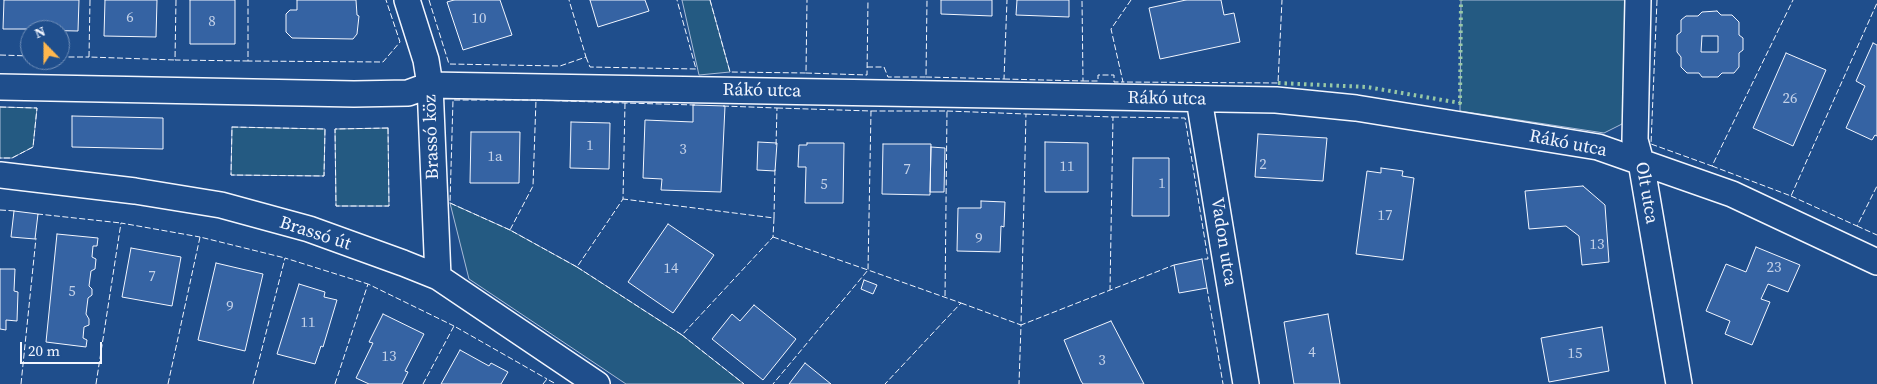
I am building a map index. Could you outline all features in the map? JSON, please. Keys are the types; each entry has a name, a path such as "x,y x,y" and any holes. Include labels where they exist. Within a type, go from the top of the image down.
{"street":[{"name":"Brassó köz","path":"407,0 426,60 430,85 438,277"},
{"name":"Olt utca","path":"1638,0 1635,140 1641,162 1679,384"},
{"path":"0,87 354,94 408,93 430,85"},
{"name":"Rákó utca","path":"430,85 1276,100 1356,108 1598,147 1732,194 1877,262"},
{"name":"Vadon utca","path":"1199,99 1246,384"},
{"name":"Brassó út","path":"0,175 135,191 221,205 309,229 438,277 597,384"}],"shaded area":[{"path":"682,0 710,0 730,72 699,75"},
{"path":"1461,0 1630,0 1628,109 1622,124 1604,133 1460,111"},
{"path":"0,107 37,108 33,147 12,158 0,158"},
{"path":"232,127 325,129 324,176 231,175"},
{"path":"388,128 389,206 336,206 335,129"},
{"path":"450,203 510,230 577,267 682,335 744,384 626,384 469,279"}],"building":[{"path":"4,0 79,0 78,31 70,31 70,20 20,20 20,29 3,29"},
{"path":"105,0 157,0 156,37 104,36"},
{"path":"190,0 235,0 235,44 190,44"},
{"path":"297,0 356,0 357,15 359,16 357,34 353,39 292,38 286,32 286,14 290,10 297,10"},
{"path":"454,0 500,0 512,35 463,50 447,2"},
{"path":"590,0 645,0 649,11 598,27"},
{"path":"941,0 992,0 992,16 941,14"},
{"path":"1017,0 1069,0 1069,17 1016,15"},
{"path":"1186,0 1221,0 1224,15 1234,13 1240,42 1160,59 1149,8"},
{"path":"1717,11 1721,15 1732,15 1739,22 1739,35 1743,38 1743,50 1739,53 1739,67 1734,73 1722,73 1718,77 1702,77 1699,73 1687,73 1681,67 1681,57 1677,52 1677,35 1681,32 1681,20 1686,16 1698,16 1702,12","holes":["1702,36 1718,36 1718,52 1701,52"]},
{"path":"1873,43 1877,45 1877,136 1875,135 1872,140 1846,128 1865,86 1856,81"},
{"path":"1786,53 1826,70 1793,146 1753,128"},
{"path":"693,105 725,106 721,192 661,190 662,179 643,178 645,120 693,122"},
{"path":"72,116 163,118 163,149 72,147"},
{"path":"571,122 610,123 609,169 570,168"},
{"path":"471,132 520,132 519,183 470,183"},
{"path":"1258,134 1327,138 1323,181 1255,177"},
{"path":"758,142 777,143 775,171 757,170"},
{"path":"1045,142 1088,143 1088,192 1045,192"},
{"path":"807,143 844,143 843,203 805,203 806,167 798,167 799,145 807,145"},
{"path":"883,144 931,144 930,195 882,194"},
{"path":"931,147 945,148 944,192 930,192"},
{"path":"1133,158 1169,158 1169,216 1132,216"},
{"path":"1381,168 1403,171 1402,176 1414,178 1403,260 1356,254 1367,171 1381,173"},
{"path":"1583,186 1605,205 1609,262 1582,265 1579,236 1566,226 1529,229 1525,191"},
{"path":"981,201 1005,202 1004,227 1001,226 1000,252 957,251 958,208 981,208"},
{"path":"14,211 38,214 35,239 11,237"},
{"path":"668,224 714,255 673,313 628,282"},
{"path":"57,234 98,238 97,246 93,246 92,257 96,259 95,269 91,271 89,286 92,289 92,295 88,298 86,314 89,319 89,325 84,327 83,338 87,340 86,347 46,342"},
{"path":"1756,247 1800,265 1788,292 1768,284 1761,299 1770,302 1752,345 1725,334 1730,321 1706,311 1726,264 1746,272"},
{"path":"131,248 181,257 172,306 122,297"},
{"path":"1202,259 1207,288 1179,293 1174,265"},
{"path":"216,263 263,274 245,351 198,340"},
{"path":"0,269 15,269 14,291 18,292 17,321 6,320 6,330 0,329"},
{"path":"864,280 877,285 873,294 861,289"},
{"path":"299,284 325,292 324,297 337,300 323,347 321,346 315,364 277,354"},
{"path":"754,305 796,339 763,380 712,339 732,314 740,321"},
{"path":"383,314 424,334 405,371 408,372 402,384 369,384 356,378 373,343 369,342"},
{"path":"1328,314 1340,384 1294,384 1284,322"},
{"path":"1111,321 1144,384 1083,384 1081,381 1064,340"},
{"path":"1602,327 1609,371 1549,382 1541,338"},
{"path":"460,350 489,366 491,363 508,372 501,384 441,384"},
{"path":"805,363 831,384 789,384"}],"hedge":[{"path":"1278,83 1367,87 1460,103 1461,0"}],"fence":[{"path":"90,0 89,57 175,60"},
{"path":"176,0 175,60 248,61"},
{"path":"248,0 248,61 383,62 400,42 386,0"},
{"path":"429,0 449,64 560,66 586,57 569,0"},
{"path":"586,57 590,67 696,69 677,0"},
{"path":"710,0 730,72 806,73 807,0"},
{"path":"806,73 867,75 868,0"},
{"path":"867,67 884,67 888,77 926,77 927,0"},
{"path":"926,77 1004,79 1007,0"},
{"path":"1004,79 1083,81 1082,0"},
{"path":"1131,0 1111,29 1123,82 1278,83 1282,0"},
{"path":"1657,0 1651,144 1712,166 1793,0"},
{"path":"1712,166 1791,196 1877,3"},
{"path":"0,55 20,56"},
{"path":"70,57 89,57"},
{"path":"1083,81 1098,81 1098,75 1114,75 1114,82 1123,82"},
{"path":"510,230 450,203 453,100 536,100"},
{"path":"625,103 623,199 577,267 510,230 533,186 536,100 695,105"},
{"path":"723,106 777,108 776,146"},
{"path":"0,107 37,108 33,147 12,158 0,158"},
{"path":"777,108 871,111 868,270 961,303 885,384"},
{"path":"871,111 947,111 945,298"},
{"path":"947,111 1026,114 1021,325 1174,265"},
{"path":"1026,114 1113,117 1110,290"},
{"path":"1113,117 1185,118 1208,259 1202,259"},
{"path":"232,127 325,129 324,176 231,175 232,127"},
{"path":"388,128 389,206 336,206 335,129 388,128"},
{"path":"774,218 775,168"},
{"path":"1791,196 1857,226 1877,186"},
{"path":"577,267 682,335 773,237 774,218 623,199"},
{"path":"0,210 16,211"},
{"path":"38,215 121,223"},
{"path":"96,384 121,223 200,237"},
{"path":"1857,226 1877,235"},
{"path":"168,384 200,237 285,258"},
{"path":"773,237 868,270 773,384"},
{"path":"21,384 36,238"},
{"path":"253,384 285,258 368,284"},
{"path":"335,384 368,284 454,326"},
{"path":"1207,288 1223,384"},
{"path":"961,303 1021,325 1019,384"},
{"path":"423,384 454,326 547,379"},
{"path":"682,335 744,384"},
{"path":"543,384 547,379 556,384"}]}
